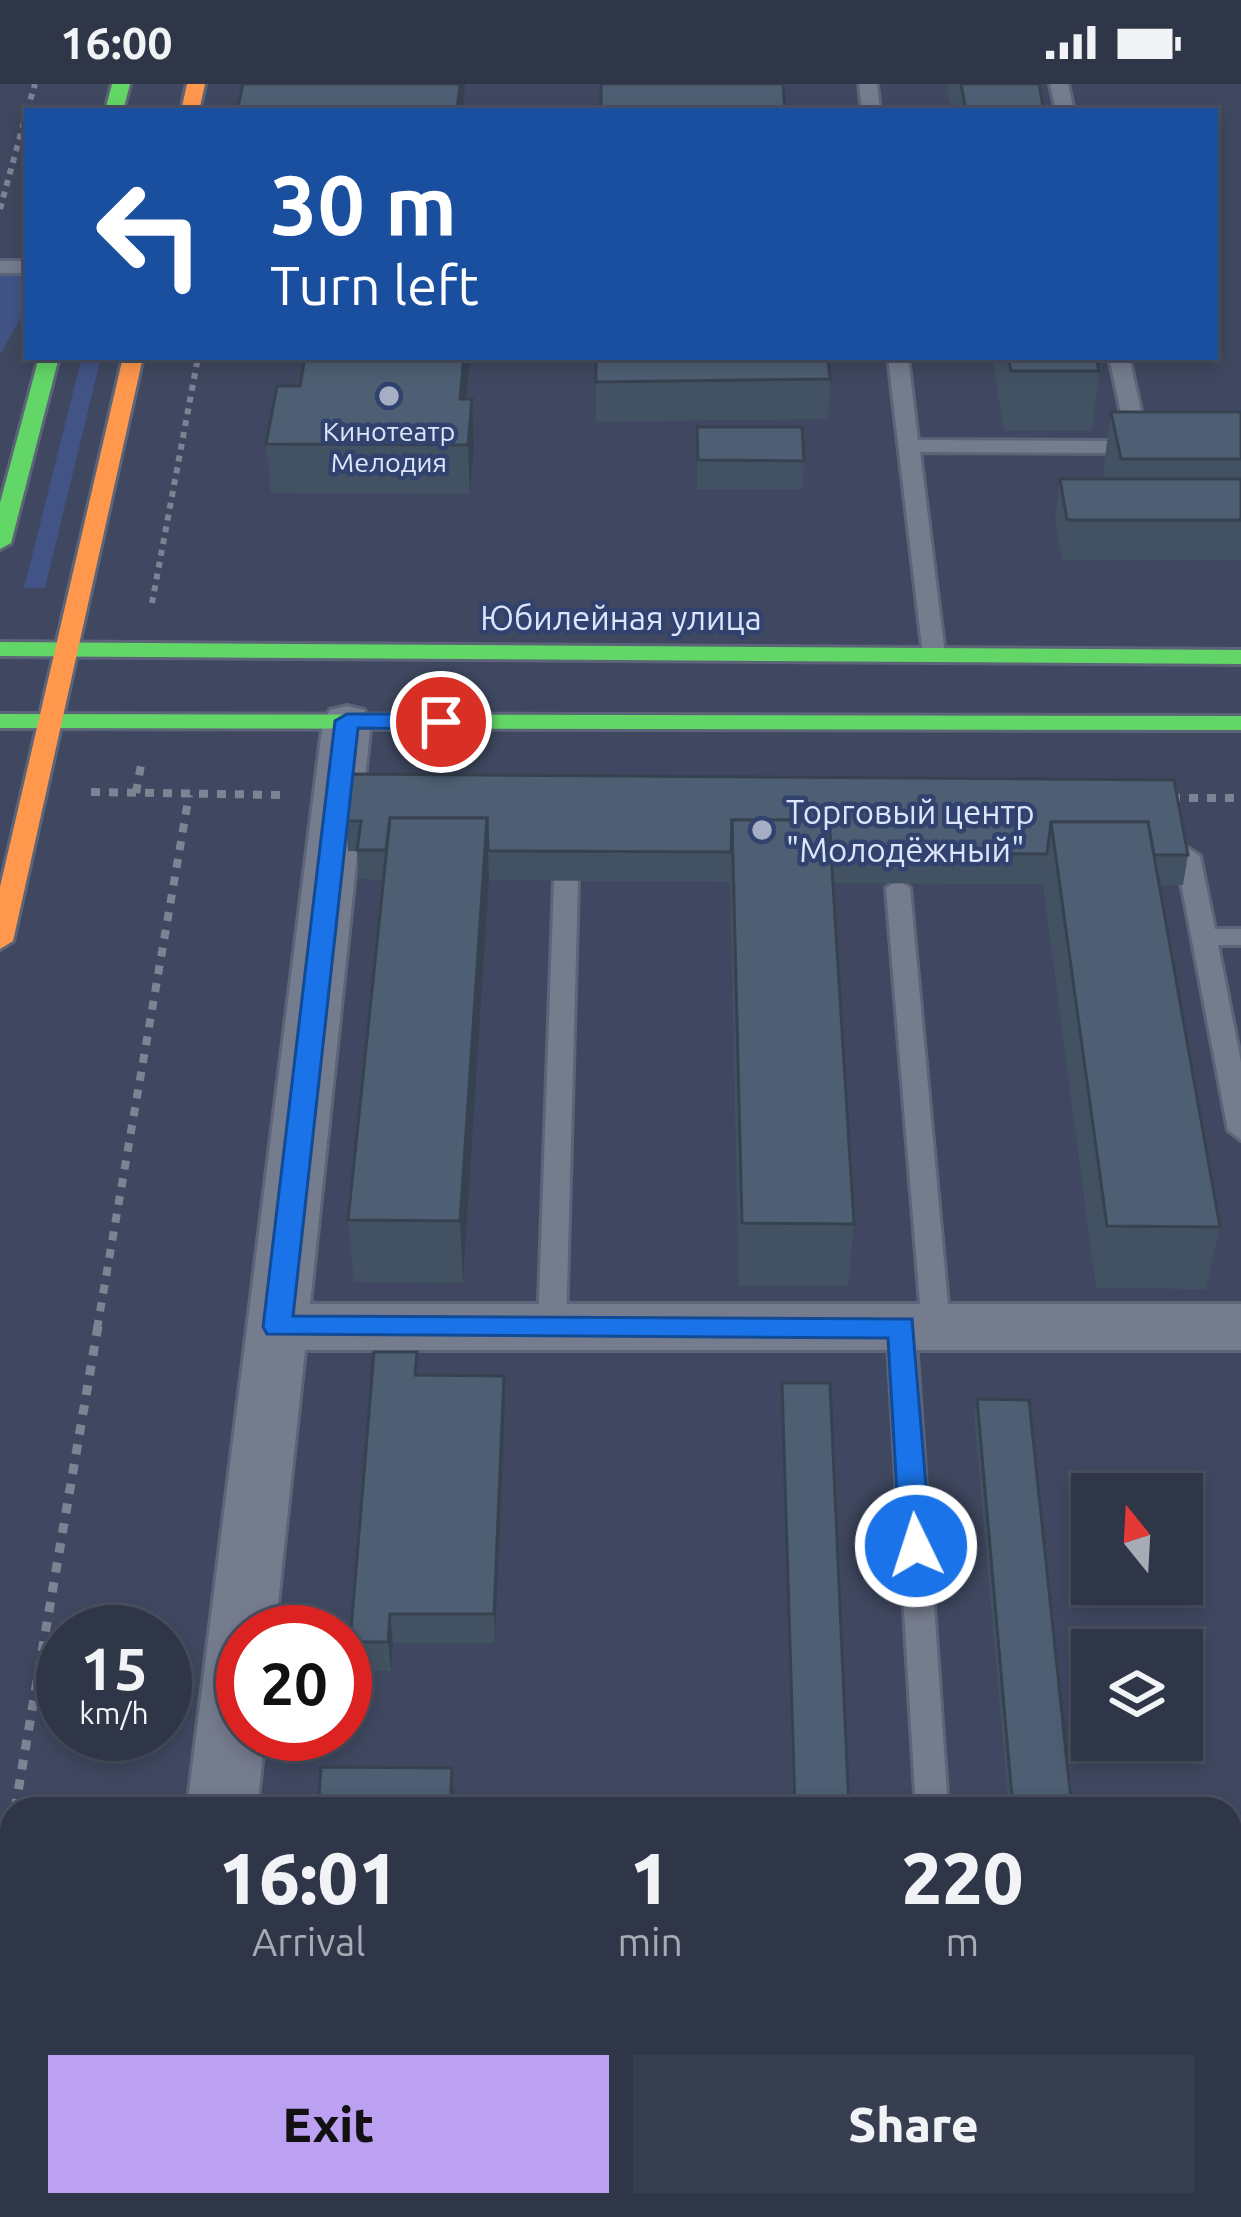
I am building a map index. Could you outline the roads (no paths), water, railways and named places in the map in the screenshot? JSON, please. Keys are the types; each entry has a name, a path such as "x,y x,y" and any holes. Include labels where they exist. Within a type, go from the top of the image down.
{"main road":[{"path":"0,543 48,360"},
{"path":"0,941 133,360"},
{"name":"Юбилейная улица","path":"0,650 1241,657"},
{"path":"0,721 1241,723"}],"street":[{"path":"223,1797 347,721"},
{"path":"278,1327 1241,1327"}],"lane":[{"path":"898,360 934,655"},
{"path":"908,446 1149,447 1120,360"},
{"path":"1188,856 1241,1130"},
{"path":"552,1327 566,881"},
{"path":"898,888 919,1327 932,1797"},
{"path":"1204,937 1241,938"}],"place":[{"name":"Кинотеатр Мелодия","path":"389,396"},
{"name":"Торговый центр \"Молодёжный\"","path":"762,830"}]}
